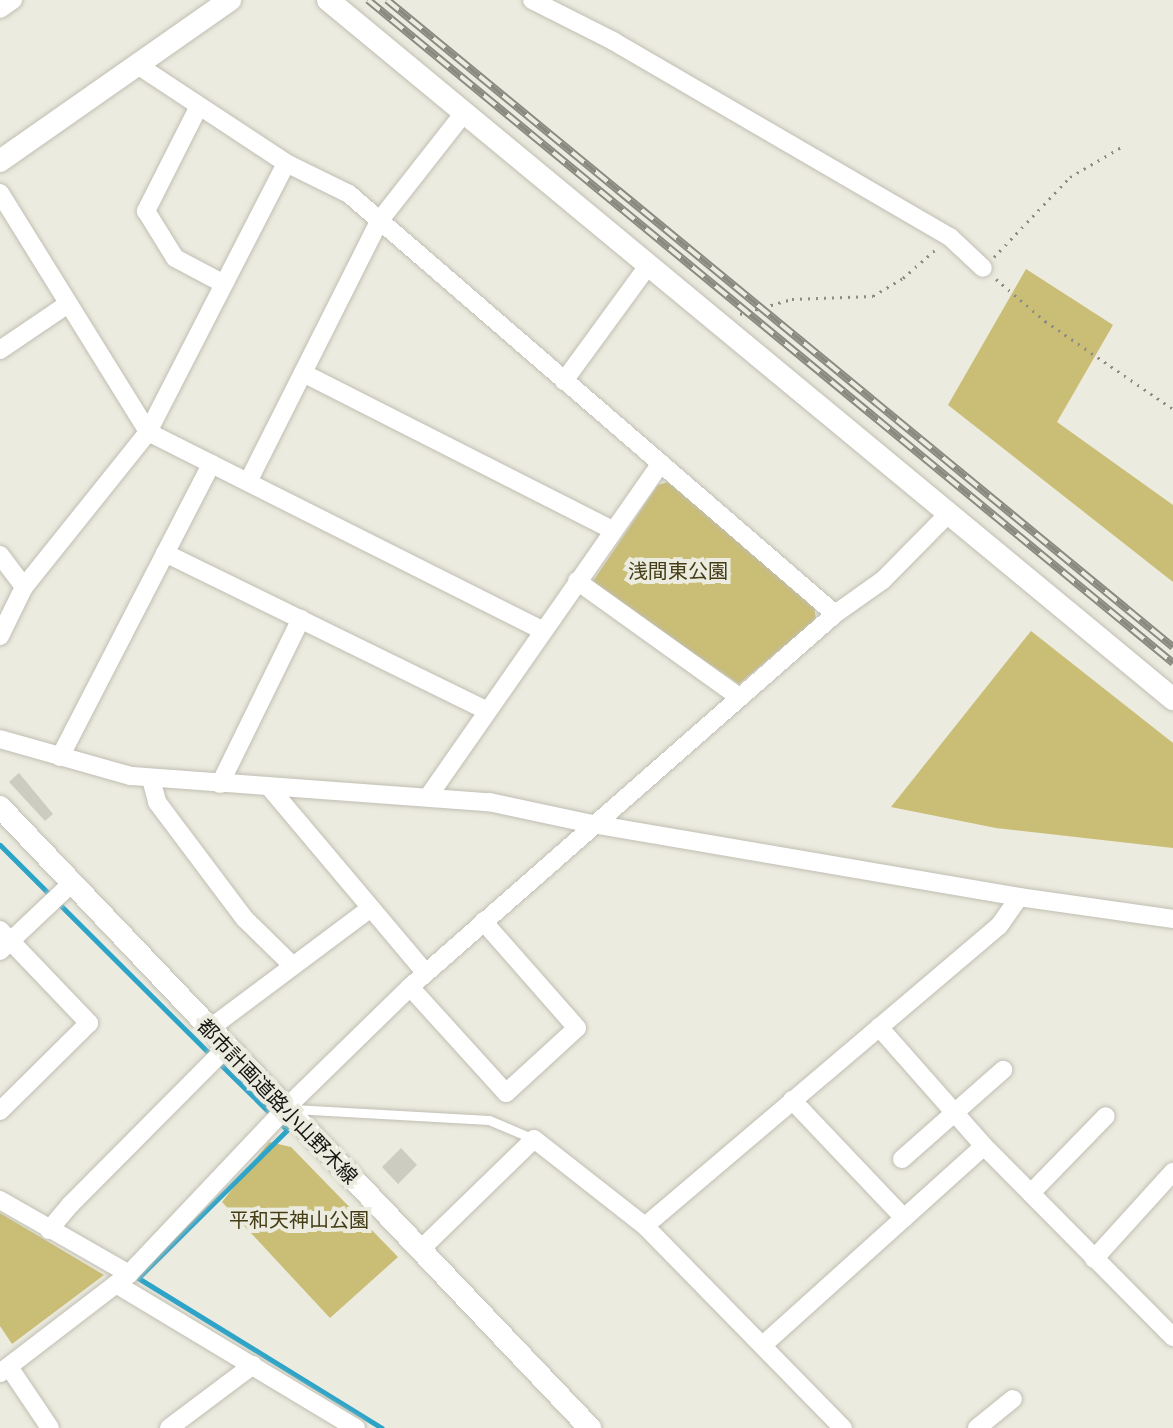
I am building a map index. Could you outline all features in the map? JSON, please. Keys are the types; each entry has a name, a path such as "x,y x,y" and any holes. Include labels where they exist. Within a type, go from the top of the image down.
{"street":[{"path":"0,9 13,0"},
{"path":"0,161 230,0"},
{"path":"328,0 1173,699"},
{"path":"532,0 613,41 950,237 983,268"},
{"path":"139,66 286,163 349,194 835,614"},
{"path":"199,106 146,211 175,258 224,284"},
{"path":"248,482 380,220 464,113"},
{"path":"0,636 24,587 148,432 286,163"},
{"path":"0,193 148,432 543,631"},
{"path":"564,381 648,266"},
{"path":"0,350 68,304"},
{"path":"303,373 612,530"},
{"path":"428,797 661,463"},
{"path":"60,757 211,464"},
{"path":"50,1428 4,1370 123,1279 285,1109 410,987 592,824 835,614 883,580 948,514"},
{"path":"165,553 487,711"},
{"path":"0,555 24,587"},
{"path":"577,581 739,697"},
{"path":"220,784 301,619"},
{"path":"0,739 151,779 489,802 592,824 1019,897 1173,919"},
{"path":"151,779 157,802 245,919 293,966"},
{"path":"270,788 426,973"},
{"name":"都市計画道路小山野木線","path":"0,807 590,1428"},
{"path":"0,1111 89,1023 4,940 72,883"},
{"path":"645,1226 999,926 1019,897"},
{"path":"209,1029 371,908"},
{"path":"410,987 506,1093 577,1028 483,921"},
{"path":"879,1027 984,1146 1173,1337"},
{"path":"49,1230 227,1047"},
{"path":"902,1159 1003,1070"},
{"path":"792,1100 904,1218"},
{"path":"1031,1193 1106,1116"},
{"path":"420,1250 534,1139 645,1226 843,1428"},
{"path":"763,1345 984,1146"},
{"path":"1094,1259 1173,1172"},
{"path":"0,1200 253,1365 356,1428"},
{"path":"169,1428 253,1365"},
{"path":"977,1428 1013,1399"}],"lane":[{"path":"285,1109 480,1119 512,1127 534,1139"}],"path":[{"path":"1123,146 1070,177 983,268 1045,321 1173,409"},
{"path":"716,320 792,299 873,296 903,278 950,237"}],"green space":[{"path":"1026,269 1113,325 1057,422 1173,505 1173,582 948,405"},
{"name":"浅間東公園","path":"668,482 814,606 816,619 739,684 591,584 658,485"},
{"path":"1031,631 1173,743 1173,848 996,828 891,807"},
{"name":"平和天神山公園","path":"269,1142 291,1147 398,1257 330,1318 222,1202"},
{"path":"0,1213 104,1275 12,1344 0,1326"}],"building":[{"path":"19,773 53,814 45,821 9,782"},
{"path":"401,1148 417,1165 398,1184 382,1167"}],"waterway":[{"path":"0,845 212,1056"},
{"path":"219,1063 272,1115"},
{"path":"279,1122 287,1130 138,1278 382,1428"}],"railway":[{"path":"368,0 1173,663"},
{"path":"387,0 1173,647"}]}
